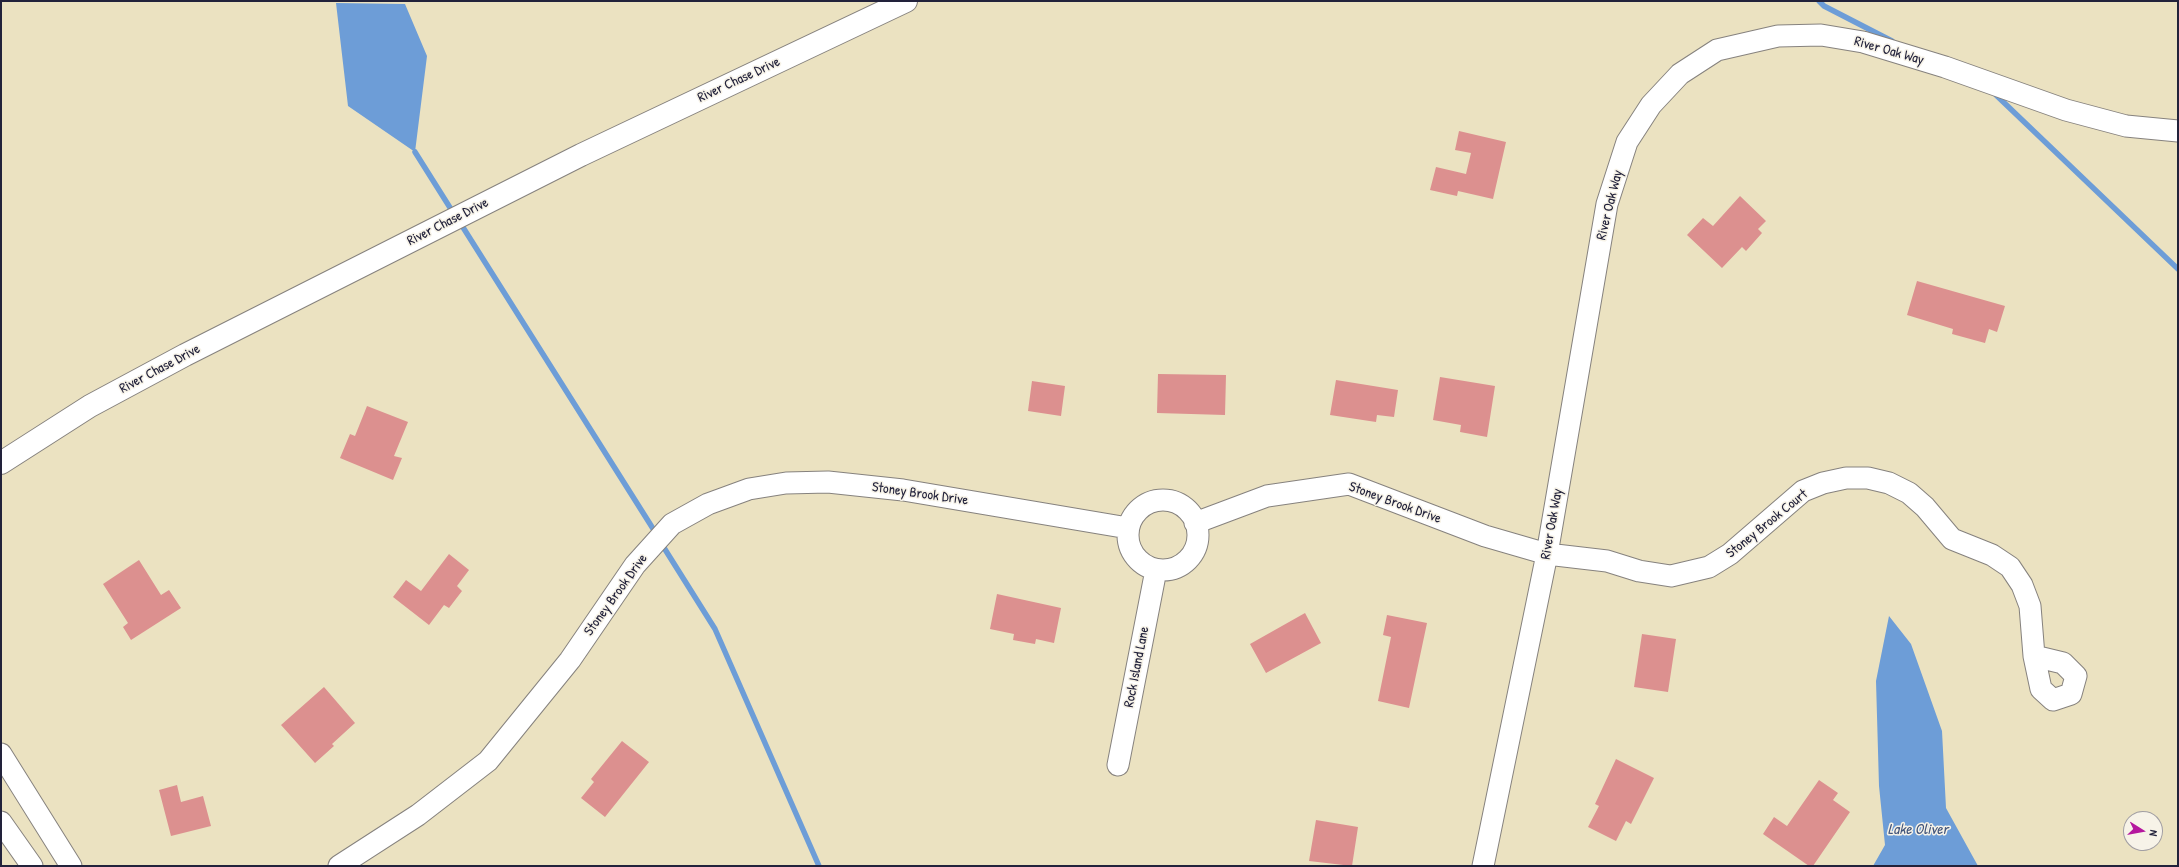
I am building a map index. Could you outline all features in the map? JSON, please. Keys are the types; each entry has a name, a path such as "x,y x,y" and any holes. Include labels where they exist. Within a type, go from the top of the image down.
{"street":[{"name":"River Chase Drive","path":"1,463 90,406 199,348 581,155 906,1"},
{"name":"River Oak Way","path":"1483,866 1547,554 1607,204 1627,142 1647,111 1680,74 1716,50 1778,36 1821,35 1863,42 1945,67 2066,110 2126,126 2178,131"},
{"name":"Stoney Brook Court","path":"1547,554 1607,561 1639,571 1671,576 1709,568 1730,554 1803,491 1823,483 1846,478 1868,478 1890,483 1909,493 1925,507 1952,539 1992,555 2010,567 2022,585 2030,606 2034,656"},
{"name":"Stoney Brook Drive","path":"339,866 418,816 488,761 570,660 634,565 672,524 708,504 749,489 786,483 828,482 903,490 1128,528"},
{"name":"Stoney Brook Drive","path":"1196,523 1267,496 1349,484 1485,536 1547,554"},
{"path":"1160,500 1171,501 1182,506 1190,513 1196,523 1198,534 1197,544 1189,558 1177,568 1156,570 1141,563 1131,550 1128,539 1128,528 1132,518 1140,509 1149,503 1160,500"},
{"name":"Rock Island Lane","path":"1118,765 1156,570"},
{"path":"1,754 71,866"},
{"path":"1,822 32,866"}],"water":[{"path":"336,3 405,4 427,56 415,152 348,106"},
{"name":"Lake Oliver","path":"1889,616 1911,644 1942,731 1946,808 1978,866 1873,866 1885,845 1879,786 1876,681"}],"building":[{"path":"1459,131 1506,142 1493,199 1458,191 1457,196 1430,190 1436,167 1466,174 1471,153 1455,150"},
{"path":"1740,196 1766,221 1758,229 1762,233 1746,251 1742,247 1722,268 1687,235 1703,218 1713,226"},
{"path":"1917,281 2005,306 1997,332 1989,329 1985,343 1952,334 1953,329 1907,315"},
{"path":"1158,374 1226,375 1225,415 1157,413"},
{"path":"1440,377 1495,386 1487,437 1460,432 1461,425 1433,420"},
{"path":"1336,380 1398,390 1394,417 1377,415 1376,422 1330,415"},
{"path":"1032,381 1065,386 1061,416 1028,411"},
{"path":"367,406 408,422 394,456 402,458 393,480 340,458 350,434 355,436"},
{"path":"449,554 469,570 457,586 462,591 449,608 444,605 429,625 393,597 406,580 421,591"},
{"path":"139,560 161,595 169,590 181,608 131,640 123,627 128,623 103,584"},
{"path":"997,594 1061,608 1054,643 1036,639 1035,644 1013,640 1014,634 990,629"},
{"path":"1305,613 1321,643 1266,673 1250,644"},
{"path":"1387,615 1427,623 1409,708 1378,701 1391,637 1383,635"},
{"path":"1642,634 1676,639 1668,692 1634,687"},
{"path":"324,687 355,723 332,744 334,746 315,763 281,725"},
{"path":"622,741 649,762 605,817 581,798 594,782 591,779"},
{"path":"1616,759 1654,778 1631,824 1626,821 1616,841 1588,827 1599,806 1595,804"},
{"path":"1819,780 1838,793 1833,800 1850,812 1813,866 1809,866 1763,834 1774,817 1787,826"},
{"path":"177,785 181,802 203,796 211,826 171,836 159,790"},
{"path":"1316,820 1358,827 1352,866 1309,861"}],"waterway":[{"path":"1819,1 1824,6 1892,41"},
{"path":"1996,95 2178,269"},
{"path":"415,152 454,214"},
{"path":"459,221 657,535"},
{"path":"661,543 715,629 819,866"}]}
